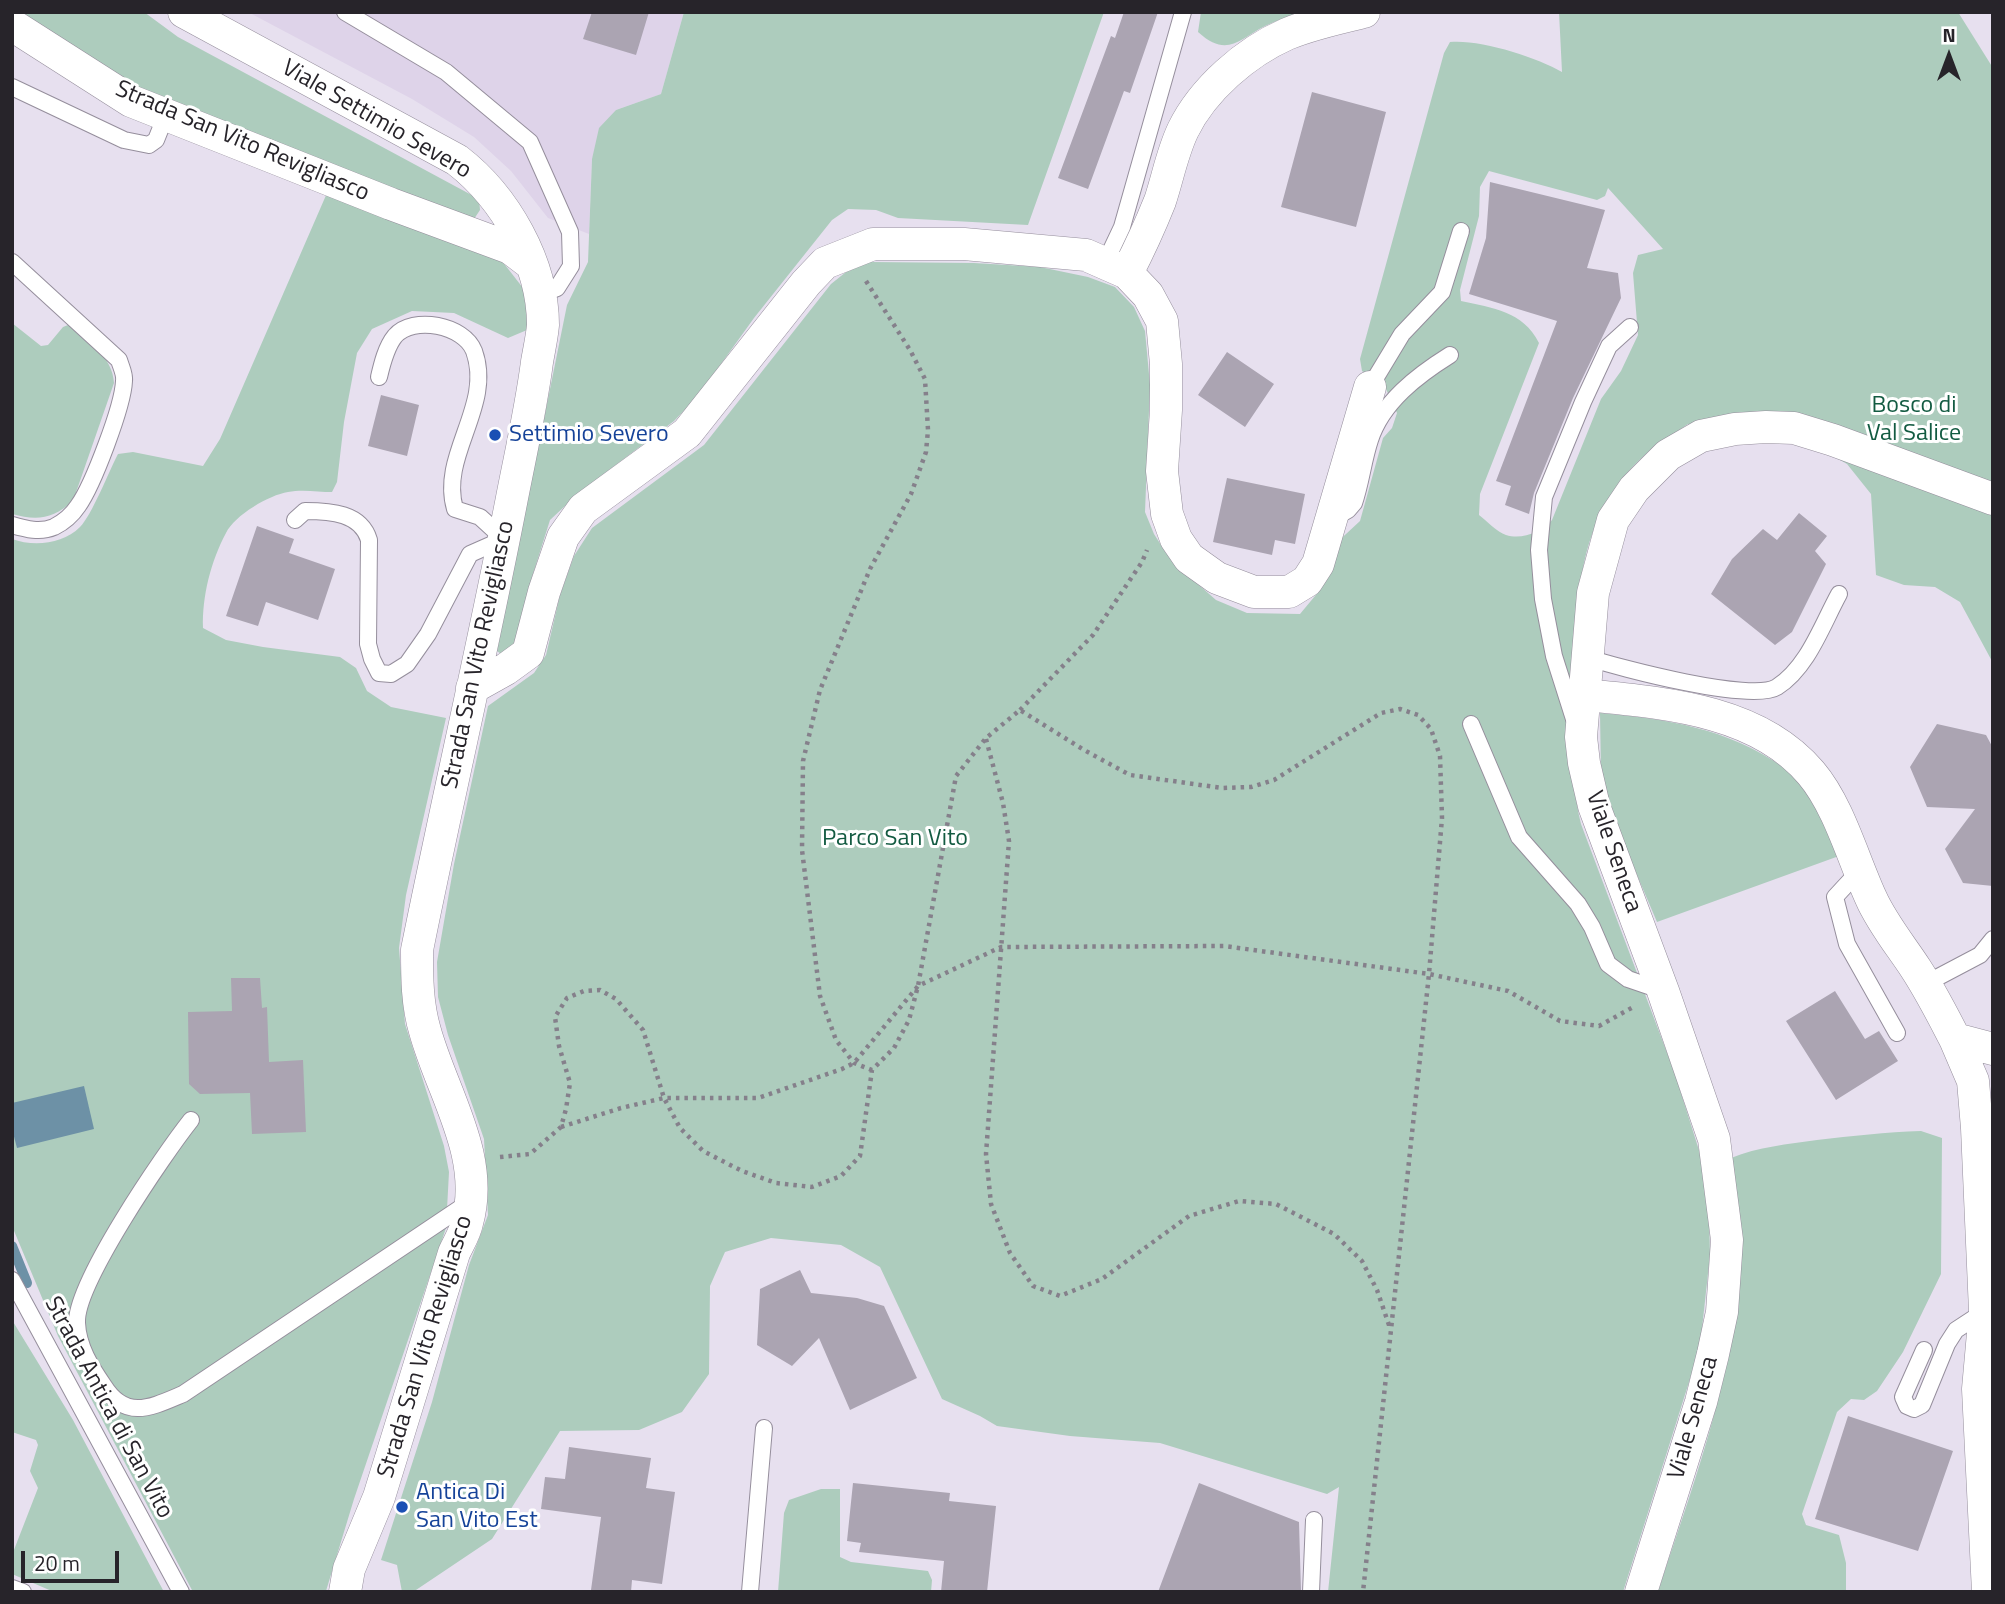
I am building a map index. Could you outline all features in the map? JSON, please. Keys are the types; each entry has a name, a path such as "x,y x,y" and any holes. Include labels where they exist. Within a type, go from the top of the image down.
{"street":[{"name":"Viale Settimio Severo","path":"184,12 457,160 476,175 503,209 536,280"},
{"path":"1116,268 1142,245 1161,198 1182,132 1193,113 1213,89 1248,57 1269,43 1289,33 1364,12"},
{"name":"Strada San Vito Revigliasco","path":"12,25 131,101 510,248 536,280 542,325 535,379 417,950 418,992 425,1030 468,1154 472,1183 467,1223 454,1253 379,1497 341,1586"},
{"path":"472,688 528,653 544,592 563,537 583,509 687,433 806,283 825,264 873,244 964,244 1086,255 1116,268 1148,295 1162,321 1166,364 1162,471 1167,514 1176,539 1189,558 1217,578 1254,592 1289,592 1307,581 1318,564 1370,387"},
{"name":"Viale Seneca","path":"1641,1592 1697,1415 1713,1354 1722,1312 1727,1240 1714,1139 1663,991 1594,806 1581,737 1593,593 1613,520 1634,489 1668,455 1701,436 1735,429 1794,428 1993,499"},
{"path":"1586,695 1668,704 1734,720 1786,748 1812,774 1837,816 1871,900 1925,984 1955,1040 1973,1081 1977,1128 1985,1311 1978,1389 1988,1592"},
{"path":"1955,1040 1993,1049"}],"lane":[{"path":"345,12 446,72 530,142 570,232 571,266 556,288 536,280"},
{"path":"1116,268 1122,227 1183,12"},
{"path":"12,87 124,140 149,145 156,141 166,115"},
{"path":"1370,387 1402,334 1442,292 1461,230"},
{"path":"12,262 119,360 125,378 107,443 80,505 54,527 38,531 12,525"},
{"path":"295,520 305,511 326,511 359,521 365,529 369,540 368,643 379,673 391,674 407,664 428,634 470,554 504,539 480,517 454,509 452,499 451,482 477,395 477,365 474,350 466,339 451,328 427,325 411,327 396,335 379,377"},
{"path":"1581,737 1554,656 1543,599 1539,550 1544,498 1609,346 1630,327"},
{"path":"1332,519 1348,510 1354,503 1370,439 1378,423 1408,385 1450,355"},
{"path":"1589,658 1697,684 1751,692 1775,689 1798,669 1839,594"},
{"path":"1471,724 1519,837 1578,904 1608,964 1628,978 1663,991"},
{"path":"1860,870 1835,897 1847,944 1897,1033"},
{"path":"1925,984 1980,955 1993,939"},
{"path":"191,1120 170,1147 95,1268 76,1320 80,1341 89,1363 108,1393 121,1405 136,1410 156,1406 183,1394 470,1202"},
{"name":"Strada Antica di San Vito","path":"13,1281 181,1592"},
{"path":"1924,1350 1903,1397 1907,1406 1914,1409 1922,1405 1947,1344 1956,1330 1985,1311"},
{"path":"750,1592 764,1428"},
{"path":"1311,1592 1314,1520"},
{"path":"12,1588 23,1592"}],"path":[{"path":"848,254 910,350 925,379 928,430 926,452 911,494 870,569 821,690 803,761 802,850 820,996 836,1040 854,1063 872,1070"},
{"path":"561,1127 570,1083 559,1045 555,1017 567,998 584,991 600,990 617,999 643,1030 664,1098 680,1128 703,1152 742,1171 776,1183 812,1187 841,1176 860,1156 872,1070 894,1048 909,1020 918,986 956,776 986,738 1020,710 1093,635 1142,562 1154,534 1167,514"},
{"path":"1020,710 1130,775 1222,789 1251,787 1274,780 1381,713 1400,709 1418,715 1431,729 1440,755 1442,818 1429,974 1363,1592"},
{"path":"986,738 1003,803 1009,841 986,1154 991,1204 1010,1252 1033,1286 1060,1296 1102,1279 1189,1216 1239,1201 1276,1204 1334,1234 1362,1261 1377,1290 1391,1331"},
{"path":"499,1158 530,1154 561,1127 621,1108 664,1098 758,1098 854,1063 918,986 1001,947 1224,946 1429,974 1508,991 1560,1021 1599,1026 1663,991"}],"shaded area":[{"path":"248,12 684,12 661,94 616,110 592,159 589,234 548,218 511,171 474,137 412,99"}],"green space":[{"path":"17,12 144,12 178,37 479,199 480,210 474,219 356,178 129,83"},
{"path":"684,12 1104,12 1028,225 898,218 876,210 848,209 832,220 754,318 698,396 674,421 580,492 550,520 528,590 519,641 505,657 497,651 567,305 588,262 592,159 599,128 616,110 661,94"},
{"path":"1201,12 1302,12 1270,24 1240,41 1225,45 1208,40 1198,32"},
{"name":"Parco San Vito","path":"1559,12 1958,12 1993,68 1993,663 1960,602 1935,587 1904,585 1876,575 1871,494 1847,464 1817,447 1763,439 1702,451 1688,424 1650,451 1626,475 1601,514 1586,553 1578,614 1574,731 1577,806 1581,824 1675,1074 1703,1163 1709,1213 1710,1255 1700,1347 1623,1592 1328,1592 1339,1487 1327,1494 1160,1443 1070,1436 997,1426 942,1399 880,1267 841,1245 771,1238 725,1252 710,1286 709,1374 682,1412 639,1430 560,1431 492,1539 413,1592 402,1592 397,1565 381,1560 432,1402 469,1265 488,1215 484,1139 448,1035 438,997 437,962 454,864 488,706 534,673 546,655 560,595 574,556 592,528 704,445 831,284 846,272 870,262 1040,267 1088,277 1115,287 1134,307 1145,331 1150,385 1145,512 1166,553 1216,600 1247,613 1300,614 1320,590 1332,547 1360,521 1383,438 1392,428 1397,413 1386,389 1362,371 1360,359 1444,53 1450,42 1476,43 1523,55 1562,72","holes":["1489,171 1597,200 1605,196 1608,188 1663,249 1638,255 1633,273 1638,335 1621,371 1601,399 1552,520 1531,534 1506,535 1479,515 1480,494 1539,343 1525,324 1516,317 1461,301 1460,290 1479,216 1480,187"]},
{"path":"327,193 502,261 523,288 527,311 527,330 508,338 454,313 412,311 372,329 357,353 344,422 337,482 332,492 299,491 280,494 253,507 237,519 230,526 216,555 204,604 203,628 226,640 340,657 356,668 367,691 391,707 446,718 406,895 399,948 405,1024 444,1146 449,1172 446,1228 354,1499 326,1591 193,1592 58,1336 12,1226 12,539 39,543 57,540 73,533 90,513 118,454 133,452 203,466 220,439"},
{"path":"12,323 41,346 48,345 63,327 68,325 98,350 113,374 114,383 73,501 59,512 44,517 12,514"},
{"path":"1600,713 1673,722 1718,734 1762,754 1783,767 1811,792 1839,856 1657,922 1614,821 1601,774"},
{"path":"1921,1131 1942,1138 1941,1274 1903,1352 1877,1391 1864,1400 1851,1399 1837,1412 1802,1514 1806,1525 1839,1535 1846,1563 1846,1592 1658,1592 1709,1433 1734,1323 1739,1268 1739,1213 1731,1158 1795,1143"},
{"path":"12,1320 73,1420 164,1592 54,1592 12,1574 12,1555 38,1488 30,1471 38,1445 36,1440 12,1432"},
{"path":"821,1489 840,1489 840,1557 851,1562 928,1571 932,1580 931,1592 778,1592 784,1513 789,1500"}],"water":[{"path":"84,1086 94,1129 17,1148 12,1129 12,1103"}],"building":[{"path":"592,12 649,12 636,55 583,39"},
{"path":"1124,12 1158,12 1130,93 1124,91 1088,189 1058,178 1111,36 1115,38"},
{"path":"1312,92 1386,112 1356,227 1281,207"},
{"path":"1490,182 1605,210 1587,268 1618,273 1621,298 1573,398 1534,493 1529,514 1505,505 1511,486 1496,481 1557,321 1469,294 1486,238"},
{"path":"1227,352 1274,384 1245,427 1198,395"},
{"path":"381,395 419,405 407,456 368,446"},
{"path":"1227,478 1305,494 1295,544 1275,540 1272,555 1213,542"},
{"path":"1799,513 1827,536 1815,551 1826,564 1792,632 1775,645 1711,594 1732,559 1763,529 1777,540"},
{"path":"257,526 294,539 289,553 335,569 318,620 266,602 258,626 226,616"},
{"path":"1937,724 1986,735 1993,748 1993,886 1963,883 1945,849 1975,809 1927,807 1910,767"},
{"path":"231,978 260,978 262,1008 267,1007 269,1062 303,1060 306,1132 252,1134 250,1093 200,1094 189,1084 188,1012 232,1011"},
{"path":"1835,991 1865,1039 1879,1031 1898,1061 1836,1100 1786,1021"},
{"path":"800,1270 811,1293 857,1298 884,1306 917,1378 850,1410 819,1338 792,1366 757,1345 760,1289"},
{"path":"1848,1416 1953,1451 1918,1551 1815,1519"},
{"path":"569,1447 651,1458 646,1488 675,1492 662,1584 632,1580 631,1592 591,1590 601,1517 541,1509 545,1477 565,1479"},
{"path":"853,1483 950,1493 949,1501 996,1506 987,1592 941,1592 944,1561 859,1552 861,1543 847,1541"},
{"path":"1199,1483 1299,1522 1301,1592 1158,1592"}],"waterway":[{"path":"12,1246 27,1283"}],"place":[{"name":"Settimio Severo","path":"495,435"},
{"name":"Antica Di San Vito Est","path":"402,1507"}],"park label":[{"name":"Bosco di Val Salice","path":"1914,420"}]}
